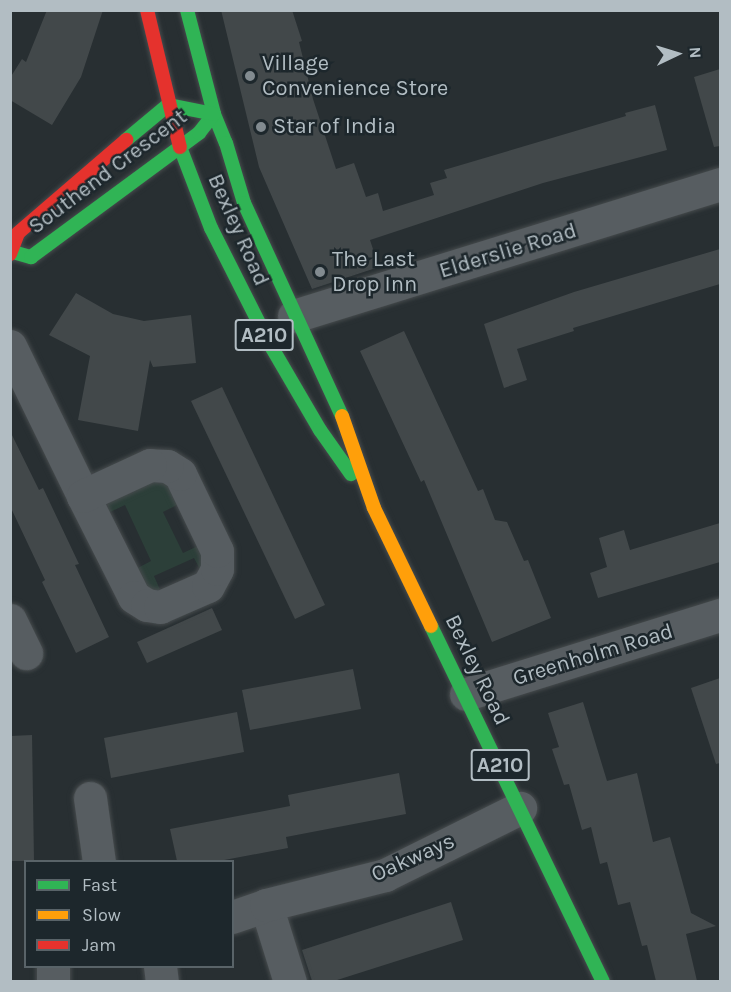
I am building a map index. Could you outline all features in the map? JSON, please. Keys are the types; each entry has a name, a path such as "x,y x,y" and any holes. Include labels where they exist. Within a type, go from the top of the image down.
{"main road":[{"name":"Bexley Road","path":"147,10 180,148 215,237 263,332 320,430 374,508"},
{"name":"A210","path":"187,10 214,114"},
{"name":"Southend Crescent","path":"168,105 214,114 199,133 180,148 31,256 12,253 18,233 168,105"},
{"name":"Bexley Road","path":"214,114 226,143 244,203 294,316 343,417 374,508 603,981"}],"street":[{"name":"Elderslie Road","path":"294,316 720,184"},
{"path":"10,346 21,398 83,496 134,597 147,605 160,607 207,586 217,569 217,551 180,474 167,466 150,465 83,496"},
{"name":"Greenholm Road","path":"466,694 720,615"},
{"path":"10,620 26,654"},
{"path":"90,798 99,860"},
{"name":"Oakways","path":"234,916 266,905 385,875 520,808"},
{"path":"266,905 290,981"}],"green space":[{"path":"161,475 183,502 163,512 183,553 202,544 202,573 194,558 154,576 162,594 149,593 132,571 151,561 125,505 106,514 109,500"}],"building":[{"path":"47,10 103,10 81,77 52,125 10,100 10,78 22,59 26,62"},
{"path":"221,10 292,10 302,41 299,42 313,99 336,169 354,163 366,197 378,193 383,211 434,195 430,183 447,178 444,170 626,116 625,113 655,105 667,150 543,183 370,240 379,267 312,289 259,167"},
{"path":"720,69 720,146 714,147 694,77"},
{"path":"720,249 720,284 573,328 574,331 517,349 527,380 504,388 484,324 574,292"},
{"path":"76,293 113,314 144,321 191,315 196,363 153,367 150,360 138,431 78,420 90,356 49,335"},
{"path":"404,331 478,491 483,489 495,520 507,522 524,561 528,560 551,618 492,642 424,480 421,482 360,351"},
{"path":"222,387 325,605 295,619 191,401"},
{"path":"10,431 39,490 43,488 79,564 75,565 109,637 76,653 42,582 45,580 10,506"},
{"path":"720,523 720,562 598,598 590,573 607,567 599,538 624,530 630,550"},
{"path":"212,608 222,630 147,663 137,642"},
{"path":"353,669 361,709 250,730 242,690"},
{"path":"720,678 720,763 716,764 691,688"},
{"path":"583,702 607,781 637,773 653,842 670,837 691,913 716,926 686,934 697,981 656,981 647,945 642,946 630,902 618,905 607,862 600,864 591,827 582,830 569,784 564,785 552,749 559,747 548,713"},
{"path":"237,712 244,752 111,778 104,738"},
{"path":"32,735 34,860 10,861 10,736"},
{"path":"399,773 406,814 286,837 288,848 224,860 177,860 170,829 290,806 288,795"},
{"path":"451,902 463,940 334,981 312,981 302,950"}],"traffic: fast":[{"path":"187,10 214,114 226,143 244,203 342,416"},
{"path":"13,252 31,257 199,133 214,114 168,105 126,140"},
{"path":"180,147 211,228 268,341 320,430 351,474"},
{"path":"431,626 603,982"}],"traffic: slow":[{"path":"342,416 374,508 431,626"}],"traffic: jam":[{"path":"147,10 180,147"},
{"path":"10,254 18,233 126,140"}],"place":[{"name":"Village Convenience Store","path":"250,76"},
{"name":"Star of India","path":"261,127"},
{"name":"The Last Drop Inn","path":"320,272"}]}
